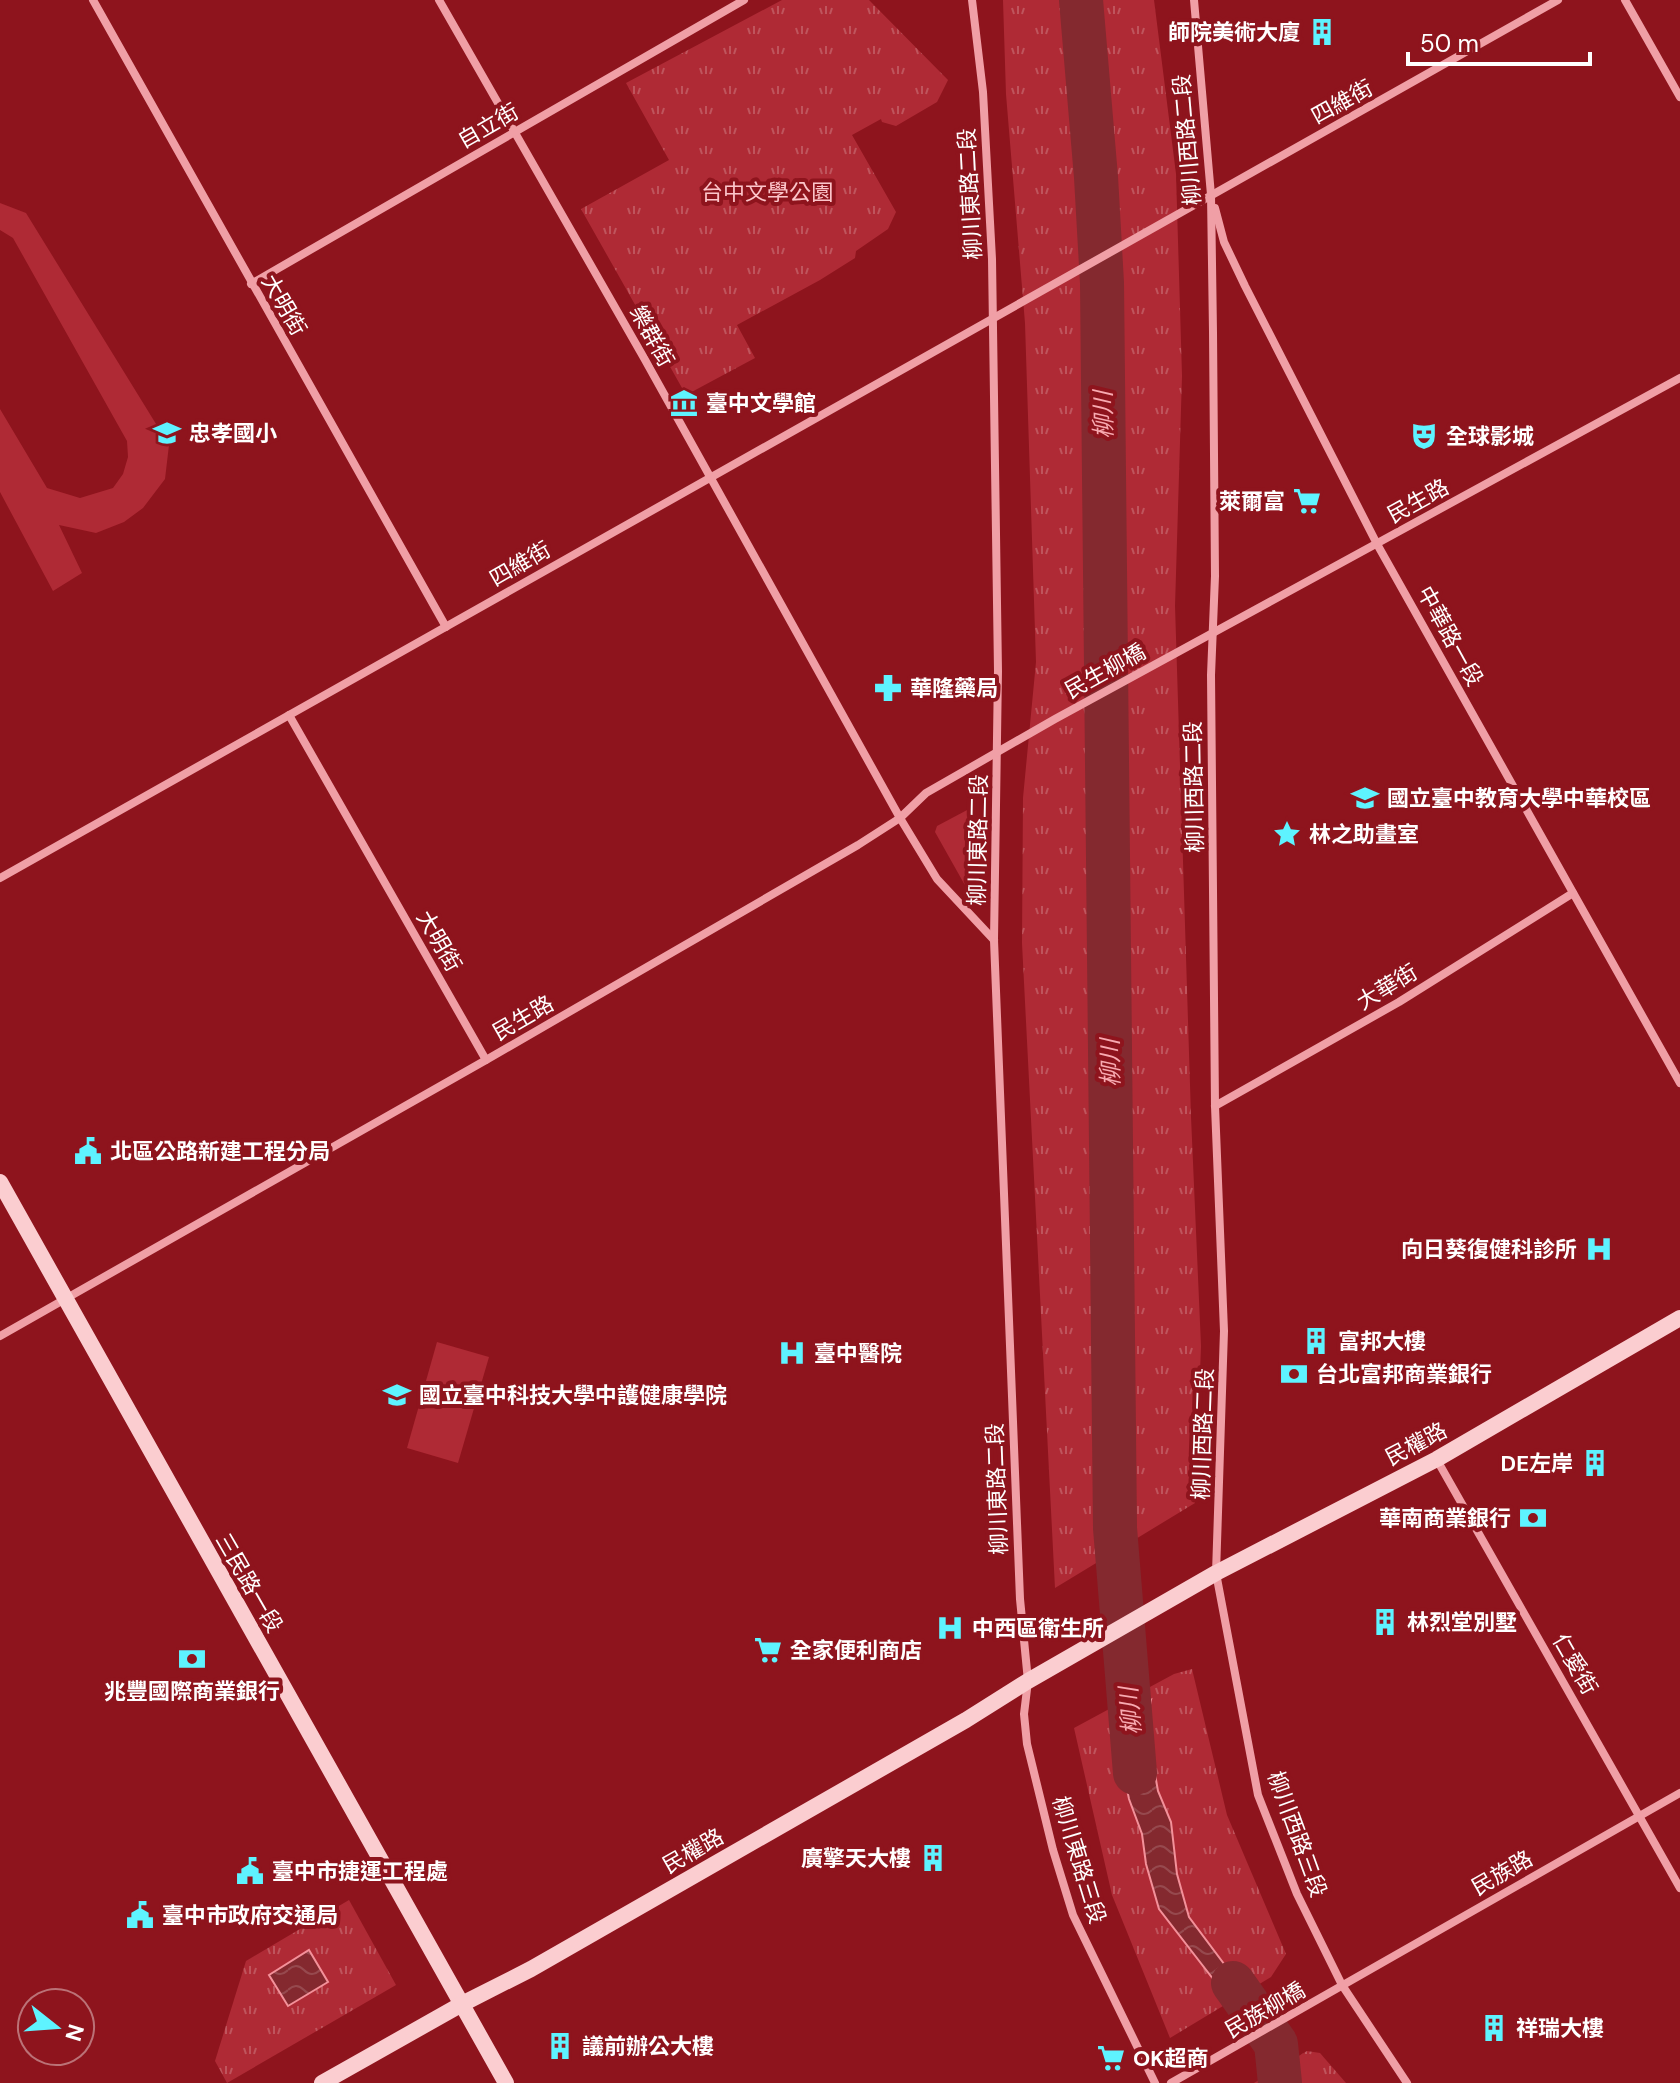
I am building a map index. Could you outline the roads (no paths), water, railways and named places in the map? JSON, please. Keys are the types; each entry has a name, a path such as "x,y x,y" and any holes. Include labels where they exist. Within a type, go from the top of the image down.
{"main road":[{"name":"三民路一段","path":"0,1182 506,2083"},
{"name":"民權路","path":"322,2083 531,1969 1216,1573 1437,1459 1680,1318"}],"street":[{"name":"大明街","path":"93,0 446,627"},
{"name":"樂群街","path":"439,0 711,477 900,818 937,879 994,940"},
{"name":"自立街","path":"251,284 744,0"},
{"name":"柳川東路二段","path":"972,0 983,92 993,316 998,753 994,940 1020,1599 1028,1681"},
{"name":"柳川西路二段","path":"1194,0 1211,195 1215,1106 1224,1331 1216,1573"},
{"name":"四維街","path":"0,878 1558,0"},
{"path":"1625,0 1680,97"},
{"name":"中華路一段","path":"1211,195 1224,242 1377,544 1680,1083"},
{"name":"民生路","path":"1172,653 1680,378"},
{"name":"民生柳橋","path":"1055,719 1172,653"},
{"name":"大明街","path":"289,715 486,1060"},
{"name":"民生路","path":"0,1336 858,845 900,818 926,793 1055,719"},
{"name":"大華街","path":"1215,1106 1399,1002 1573,893"},
{"name":"仁愛街","path":"1437,1459 1680,1888"},
{"name":"柳川西路三段","path":"1216,1573 1258,1795 1297,1894 1342,1985 1407,2083"},
{"name":"柳川東路三段","path":"1028,1681 1024,1714 1027,1744 1053,1850 1073,1915 1155,2083"},
{"name":"民族路","path":"1342,1985 1680,1793"},
{"name":"民族柳橋","path":"1171,2083 1342,1985"}],"water":[{"name":"柳川","path":"1151,1700 1146,1724 1158,1791 1171,1822 1177,1874 1189,1917 1248,1996 1295,2083 1273,2083 1227,1997 1159,1909 1146,1864 1142,1834 1129,1799 1114,1726"},
{"path":"309,1950 328,1982 288,2006 269,1975"}],"waterway":[{"name":"柳川","path":"1081,0 1102,283 1115,1528 1135,1773"},
{"name":"柳川","path":"1233,1983 1276,2044 1280,2083"}],"place":[{"name":"師院美術大廈","path":"1322,32"},
{"name":"臺中文學館","path":"684,403"},
{"name":"忠孝國小","path":"167,433"},
{"name":"全球影城","path":"1424,436"},
{"name":"萊爾富","path":"1307,501"},
{"name":"華隆藥局","path":"888,688"},
{"name":"國立臺中教育大學中華校區","path":"1365,798"},
{"name":"林之助畫室","path":"1287,834"},
{"name":"北區公路新建工程分局","path":"88,1151"},
{"name":"向日葵復健科診所","path":"1599,1249"},
{"name":"富邦大樓","path":"1316,1341"},
{"name":"臺中醫院","path":"792,1353"},
{"name":"台北富邦商業銀行","path":"1294,1374"},
{"name":"國立臺中科技大學中護健康學院","path":"397,1395"},
{"name":"DE左岸","path":"1595,1463"},
{"name":"華南商業銀行","path":"1533,1518"},
{"name":"林烈堂別墅","path":"1385,1622"},
{"name":"中西區衛生所","path":"950,1628"},
{"name":"全家便利商店","path":"768,1650"},
{"name":"兆豐國際商業銀行","path":"192,1659"},
{"name":"廣擎天大樓","path":"933,1858"},
{"name":"臺中市捷運工程處","path":"250,1871"},
{"name":"臺中市政府交通局","path":"140,1915"},
{"name":"祥瑞大樓","path":"1494,2028"},
{"name":"議前辦公大樓","path":"560,2046"},
{"name":"OK超商","path":"1111,2058"}],"park label":[{"name":"台中文學公園","path":"767,192"}]}
